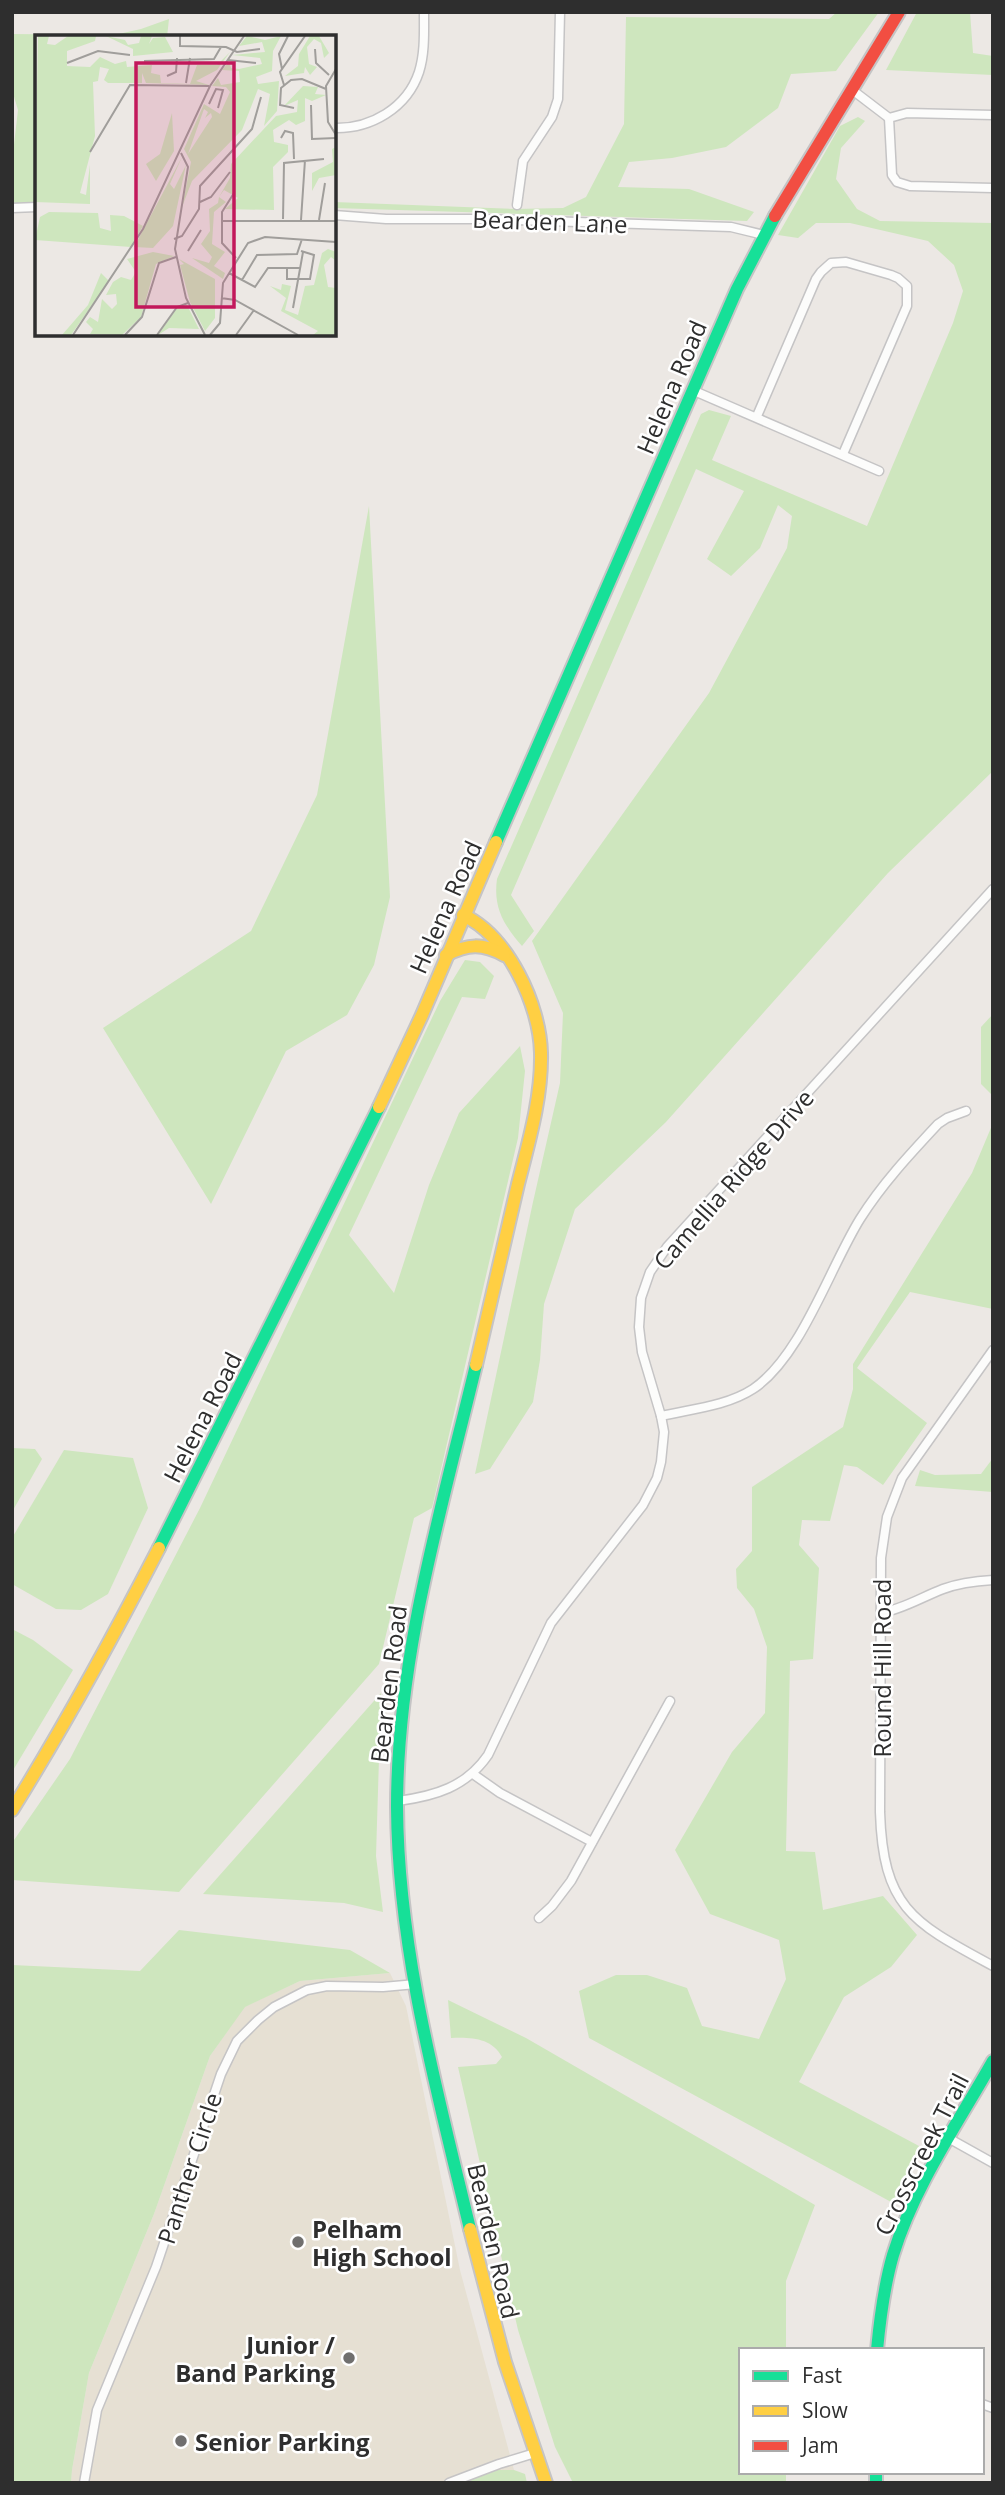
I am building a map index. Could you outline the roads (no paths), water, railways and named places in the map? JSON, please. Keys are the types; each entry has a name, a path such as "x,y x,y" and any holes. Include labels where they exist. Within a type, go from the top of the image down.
{"street":[{"path":"336,128 368,124 388,113 405,98 416,80 422,61 424,12"},
{"path":"517,205 523,161 552,117 558,99 560,12"},
{"name":"Helena Road","path":"12,1810 81,1696 202,1465 360,1147 417,1025 463,915 567,684 692,390 764,235 782,201 899,12"},
{"path":"851,89 890,118"},
{"path":"890,118 907,113 993,115"},
{"path":"890,118 891,175 897,182 910,186 993,188"},
{"path":"12,208 35,207"},
{"name":"Bearden Lane","path":"336,215 386,219 493,219 731,227 764,235"},
{"path":"757,416 816,279 825,267 831,263 846,262 898,278 907,286 907,306 843,454"},
{"path":"692,390 879,471"},
{"name":"Camellia Ridge Drive","path":"472,1774 488,1755 551,1623 650,1494 661,1462 664,1432 642,1352 639,1327 641,1298 650,1272 658,1259 724,1183 993,889"},
{"name":"Bearden Road","path":"463,915 480,924 524,982 538,1019 542,1051 540,1086 424,1574 404,1698 398,1765 398,1833 404,1904 416,1983 486,2303 508,2376 546,2483"},
{"path":"446,955 473,943 483,945 508,958"},
{"path":"661,1416 740,1396 775,1371 794,1344 847,1241 882,1186 937,1124 966,1111"},
{"name":"Round Hill Road","path":"993,1350 911,1463 893,1496 883,1538 880,1812 886,1869 896,1894 914,1917 928,1928 993,1966"},
{"path":"881,1613 895,1611 945,1588 993,1580"},
{"path":"539,1918 571,1881 670,1702"},
{"path":"398,1801 428,1797 445,1791 472,1774 500,1793 592,1842"},
{"name":"Panther Circle","path":"84,2483 97,2410 156,2267 226,2062 237,2041 274,2007 307,1990 327,1986 383,1987 416,1983"},
{"name":"Crosscreek Trail","path":"877,2348 884,2293 897,2243 920,2193 993,2061"},
{"path":"950,2140 993,2163"},
{"path":"449,2483 499,2463 535,2453"}],"place":[{"name":"Pelham High School","path":"298,2242"},
{"name":"Junior / Band Parking","path":"349,2358"},
{"name":"Senior Parking","path":"181,2441"}]}
